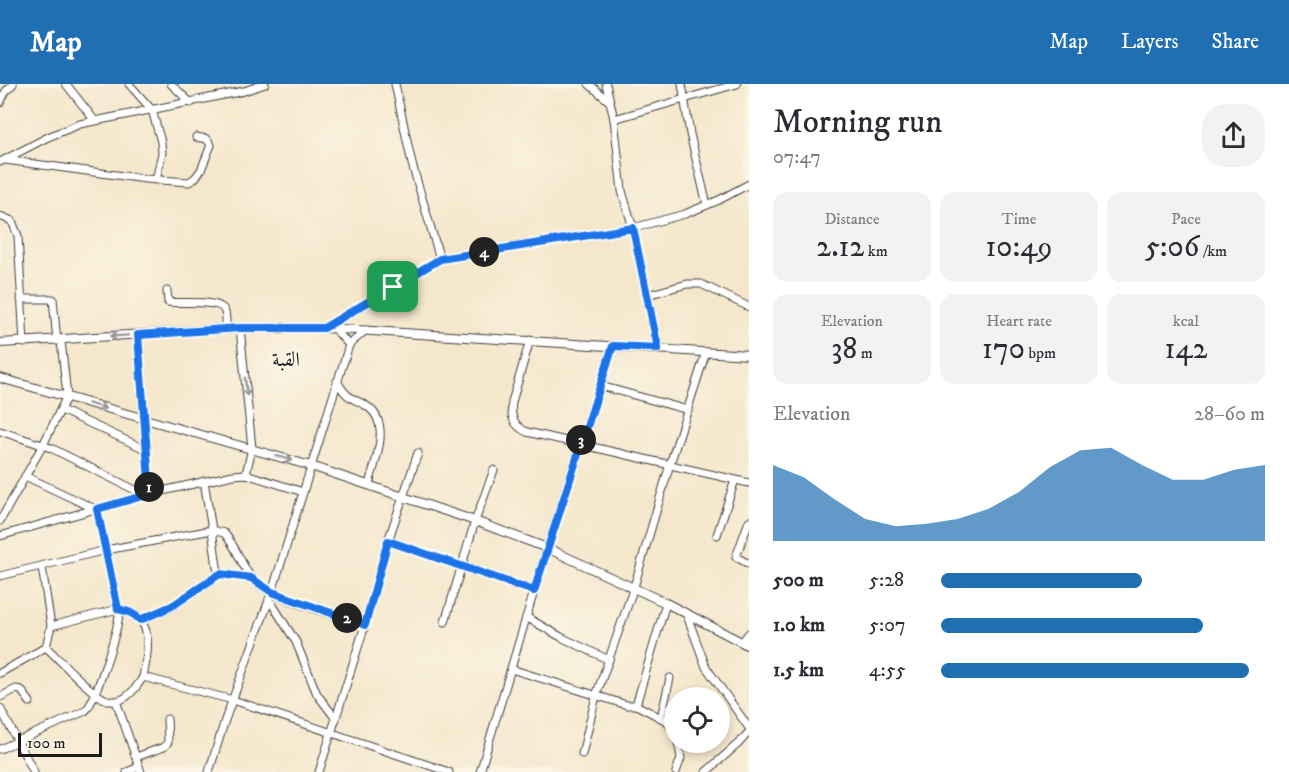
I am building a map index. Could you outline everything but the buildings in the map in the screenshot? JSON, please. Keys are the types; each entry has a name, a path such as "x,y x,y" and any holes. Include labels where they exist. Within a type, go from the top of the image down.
{"main road":[{"path":"0,343 240,328 329,328 749,355"},
{"path":"0,378 143,420 252,448 476,520 547,548 634,587 745,644"}],"street":[{"path":"0,103 14,84"},
{"path":"66,84 95,121"},
{"path":"129,84 152,111 162,148 156,180"},
{"path":"171,84 191,102"},
{"path":"239,84 243,91"},
{"path":"2,161 68,128 243,91 265,84"},
{"path":"394,84 412,164 440,259"},
{"path":"589,84 609,101"},
{"path":"606,84 614,119 622,190 633,228 658,348"},
{"path":"682,84 707,205"},
{"path":"614,119 737,84"},
{"path":"2,161 189,182 201,170 211,145 207,139 196,137"},
{"path":"349,345 329,328 440,259 633,228 685,214 749,184"},
{"path":"0,216 12,221 18,236 24,343"},
{"path":"647,295 694,283 701,284 749,307"},
{"path":"167,291 168,302 221,305 225,310 226,329"},
{"path":"0,521 43,445 67,396 55,301 49,298 21,299"},
{"path":"240,328 252,448 246,474"},
{"path":"209,772 270,595 349,345 366,330"},
{"path":"138,335 147,495"},
{"path":"530,340 512,402 513,420 520,429 579,446 749,483"},
{"path":"480,772 547,548 613,346"},
{"path":"582,754 596,696 634,587 706,352"},
{"path":"338,381 347,396 366,406 372,412 379,425 380,440 369,484"},
{"path":"601,386 688,410"},
{"path":"61,410 145,449"},
{"path":"0,431 43,445 147,495"},
{"path":"319,772 365,625 388,541 418,453"},
{"path":"445,622 494,470"},
{"path":"0,536 147,495 233,475 246,474 303,492"},
{"path":"25,476 96,509"},
{"path":"717,535 735,480"},
{"path":"204,481 220,574"},
{"path":"0,749 85,711 93,701 119,621 96,509"},
{"path":"749,521 736,557 749,564"},
{"path":"0,576 106,549 212,530 221,531 227,536 251,578 270,595 296,642 317,694 336,719"},
{"path":"388,541 534,591"},
{"path":"0,673 46,647 51,626 42,567"},
{"path":"140,620 172,606 220,574 251,578"},
{"path":"270,595 365,625"},
{"path":"636,705 666,603"},
{"path":"46,647 95,693 110,702 129,694 143,676 147,636 136,615 118,609 51,626"},
{"path":"686,613 706,667 749,730 740,743 706,772"},
{"path":"526,617 609,660"},
{"path":"745,644 749,633"},
{"path":"511,669 627,705 636,705 664,720"},
{"path":"143,676 233,700 449,772"},
{"path":"661,718 670,678"},
{"path":"0,697 16,689 21,690 30,702"},
{"path":"116,701 140,769 127,772"},
{"path":"0,708 16,742 34,772"},
{"path":"136,758 164,747 168,742 167,719"},
{"path":"676,772 681,758 680,753"},
{"path":"429,764 436,772"}],"district":[{"name":"القبة","path":"286,360"}],"route":[{"path":"633,228 658,348 613,346 534,591 388,541 365,625 272,592 251,578 229,577 220,574 172,606 140,620 136,615 118,609 97,509 150,494 138,335 240,328 324,328 393,287 440,259 633,228"}]}
